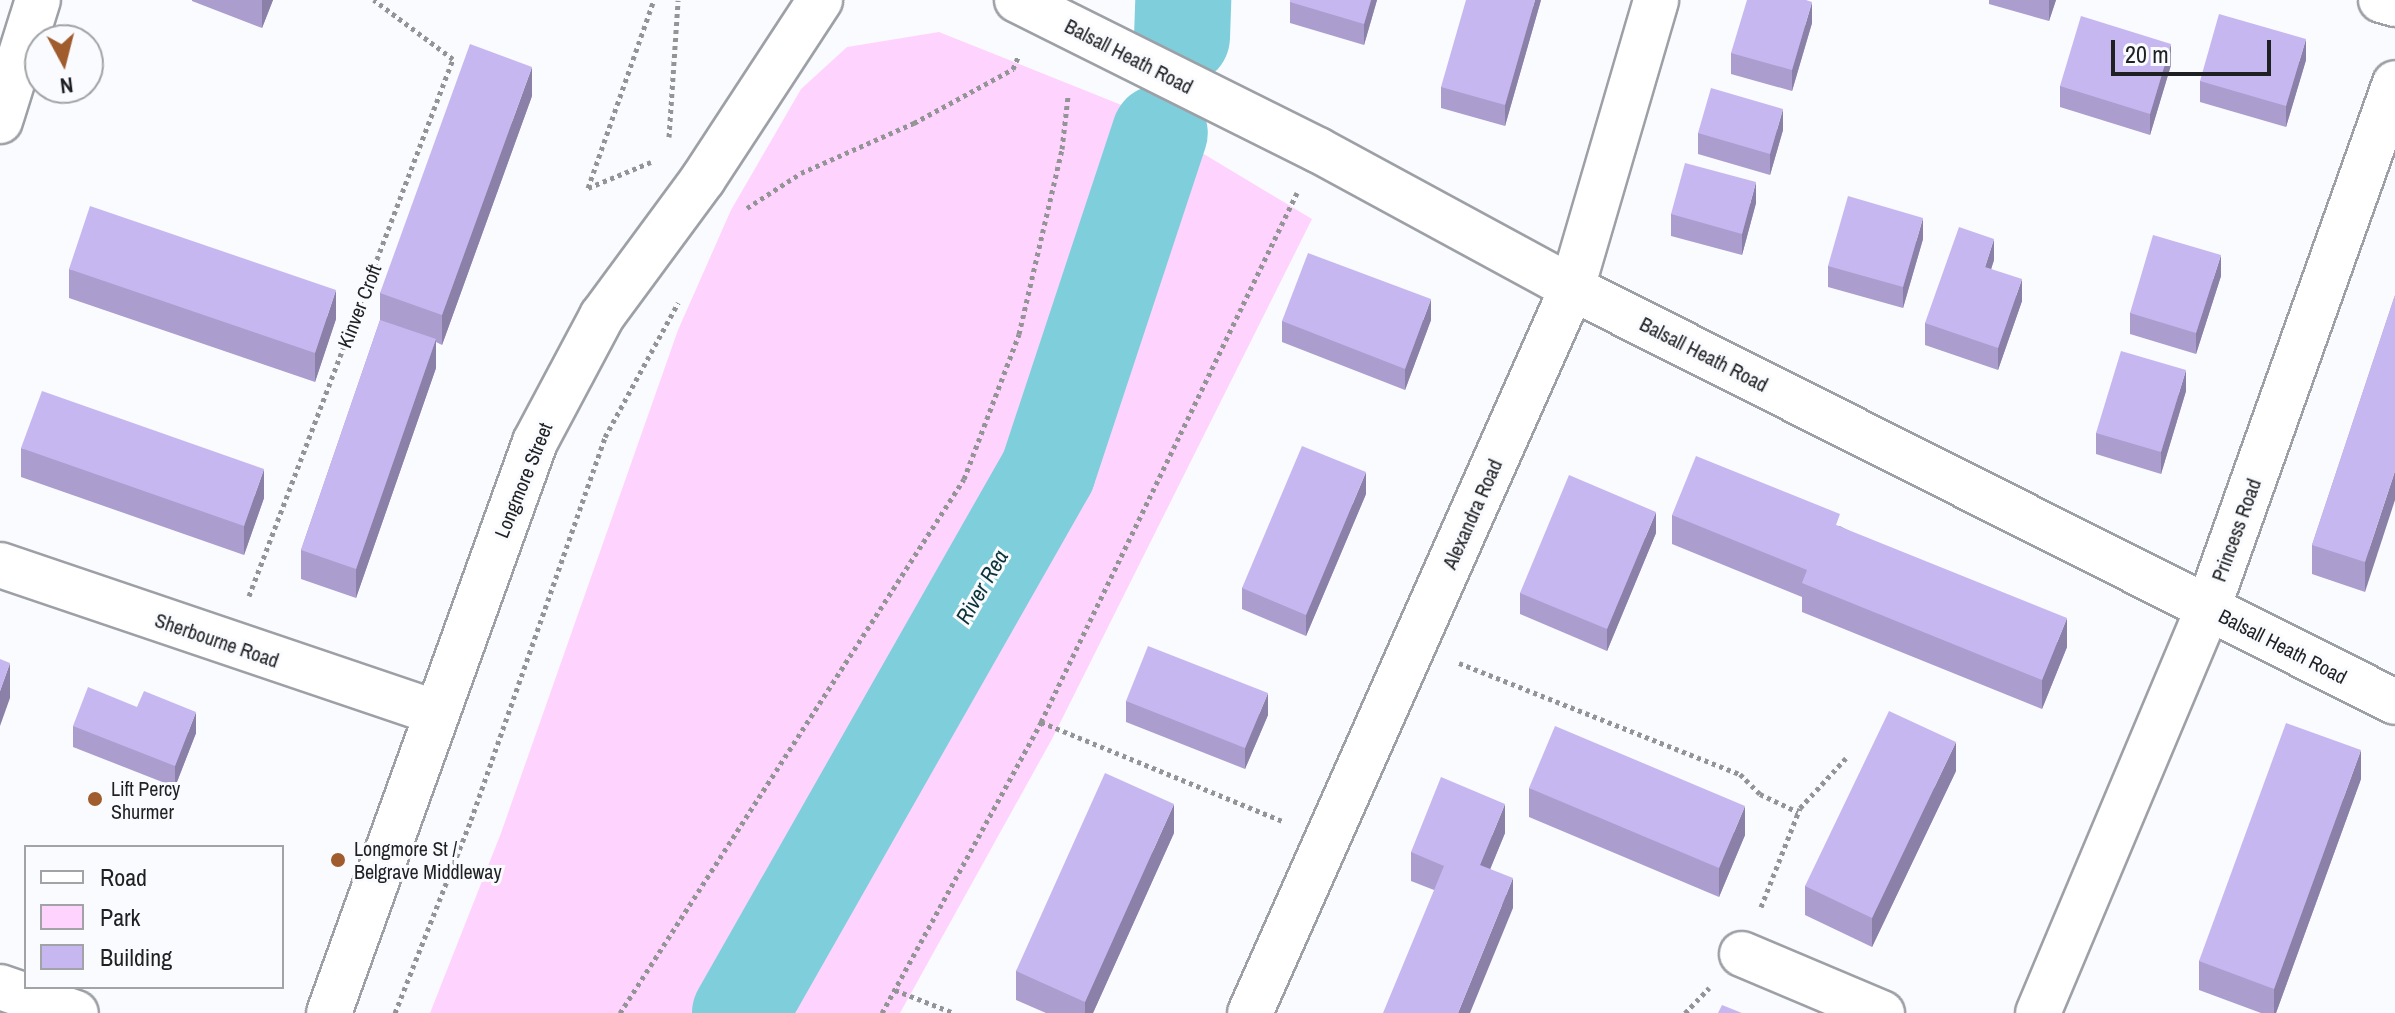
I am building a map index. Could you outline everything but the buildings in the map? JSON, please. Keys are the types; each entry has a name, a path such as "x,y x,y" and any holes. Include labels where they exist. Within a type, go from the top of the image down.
{"street":[{"path":"0,121 38,0"},
{"name":"Longmore Street","path":"329,1013 435,712 535,442 594,330 703,179 820,0"},
{"name":"Alexandra Road","path":"1250,1013 1572,288 1656,0"},
{"path":"2381,0 2395,4"},
{"name":"Balsall Heath Road","path":"1027,4 1318,150 1572,288 2395,702"},
{"name":"Princess Road","path":"2038,1013 2208,608 2395,83"},
{"name":"Sherbourne Road","path":"0,565 230,646 435,712"},
{"path":"1742,954 1882,1013"},
{"path":"0,987 76,1013"}],"path":[{"name":"Kinver Croft","path":"230,646 453,59 374,0"},
{"path":"654,0 588,188 655,161"},
{"path":"669,140 678,0"},
{"path":"737,220 801,173 914,123 1013,69 1027,4"},
{"path":"620,1013 964,479 1019,334 1062,149 1068,96"},
{"path":"882,1013 1041,722 1318,150"},
{"path":"395,1013 471,820 605,437 680,300"},
{"path":"1414,645 1740,774 1760,794 1798,812"},
{"path":"1041,722 1328,839"},
{"path":"1742,954 1798,812 1846,758"},
{"path":"895,990 954,1013"}],"green space":[{"path":"939,32 1124,106 1312,219 1052,739 900,1013 430,1013 501,833 678,330 731,210 801,89 847,47"}],"waterway":[{"name":"River Rea","path":"1182,37 1183,0"},
{"name":"River Rea","path":"740,1013 1048,471 1160,133"}],"place":[{"name":"Lift Percy Shurmer","path":"95,799"},
{"name":"Longmore St / Belgrave Middleway","path":"338,860"}]}
